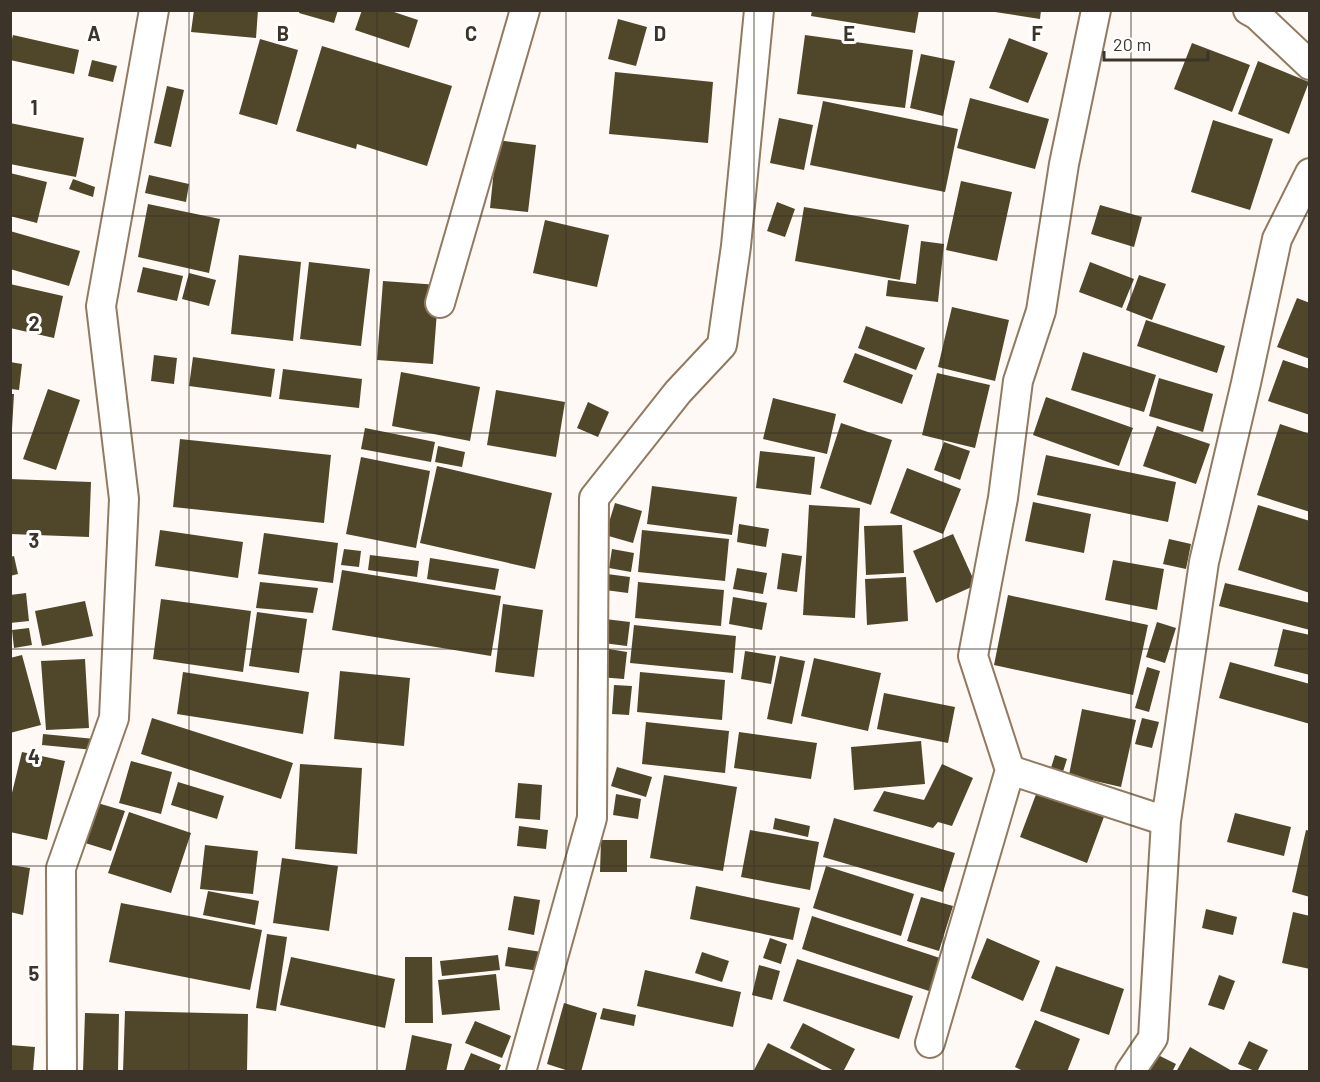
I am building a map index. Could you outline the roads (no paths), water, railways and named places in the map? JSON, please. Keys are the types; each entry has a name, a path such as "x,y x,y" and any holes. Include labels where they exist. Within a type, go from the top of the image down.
{"street":[{"path":"62,1071 61,868 114,718 124,500 101,306 154,10"},
{"path":"440,303 525,10"},
{"path":"521,1071 592,818 594,498 678,392 722,345 736,246 759,10"},
{"path":"930,1043 1010,770 974,656 1003,498 1018,381 1041,311 1064,164 1096,10"},
{"path":"1248,10 1257,15 1310,65"},
{"path":"1130,1071 1154,1038 1166,821 1204,562 1277,239 1310,173"},
{"path":"1010,770 1166,821"}]}
